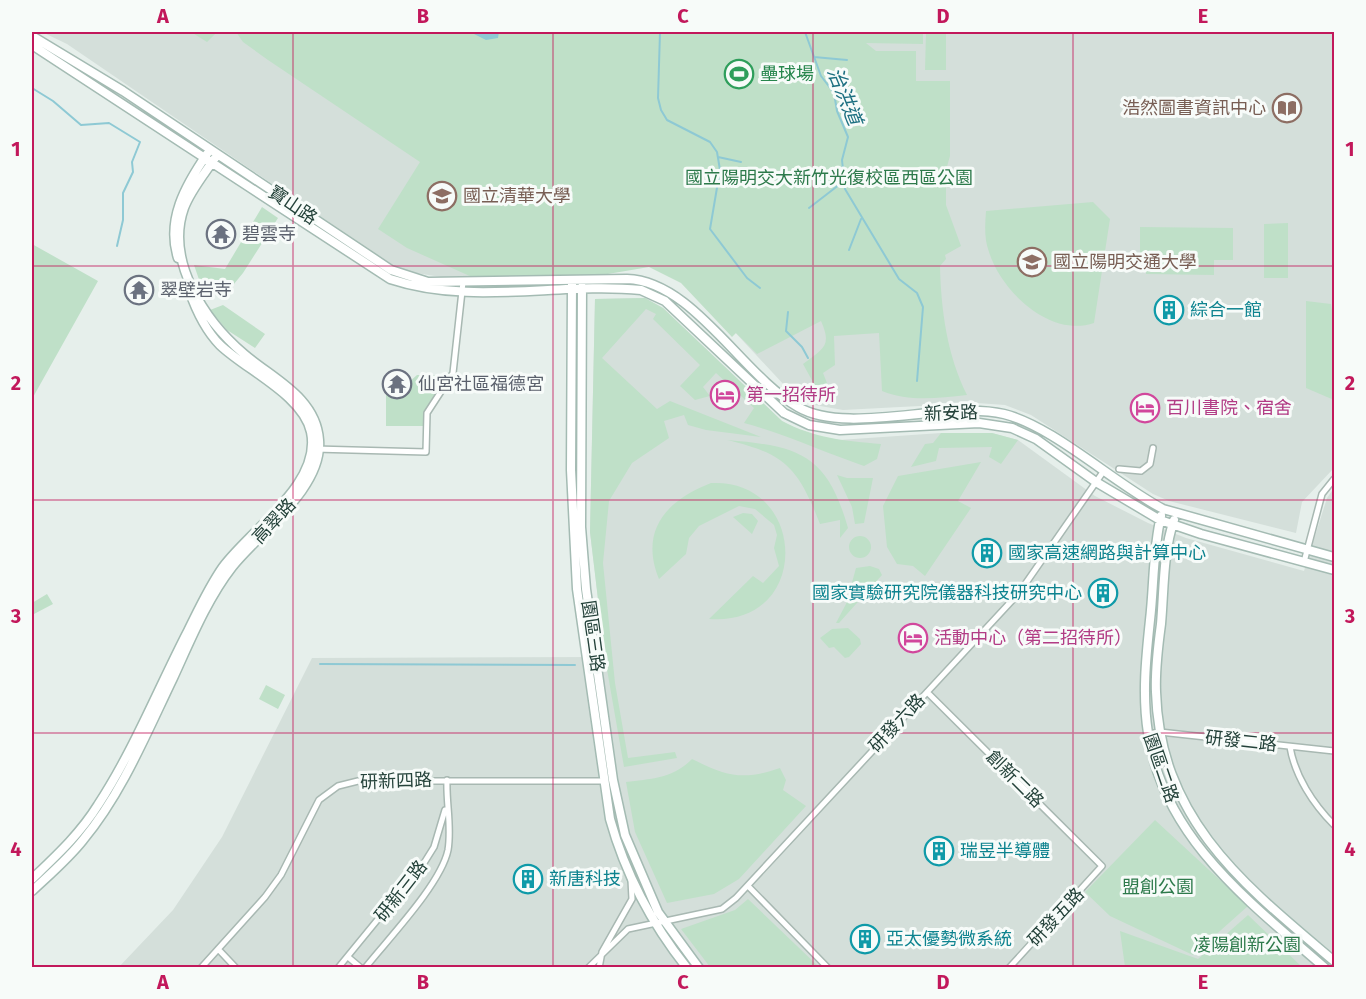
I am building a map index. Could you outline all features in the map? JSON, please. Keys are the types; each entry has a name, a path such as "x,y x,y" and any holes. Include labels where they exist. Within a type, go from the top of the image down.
{"street":[{"name":"寶山路","path":"32,36 123,91 391,270 428,282 463,287"},
{"name":"寶山路","path":"32,45 390,279 413,286 582,286"},
{"path":"214,152 204,157 176,222 172,237 181,269 196,309 205,325 220,345 292,401 305,417 316,449 426,452 427,413 453,373 463,287"},
{"path":"176,222 213,162 214,152"},
{"name":"新安路","path":"582,286 640,280 661,286 681,301 773,388 807,411 830,417 971,411 1005,414 1036,427 1163,509 1335,557"},
{"name":"園區三路","path":"572,286 573,533 577,589 609,780 628,845 663,921 699,968"},
{"name":"新安路","path":"582,286 627,288 655,294 784,413 809,425 840,430 995,424 1036,439 1096,482 1160,520 1335,570"},
{"name":"園區三路","path":"582,286 581,527 615,837 653,923 687,968"},
{"path":"1119,469 1141,471 1150,464 1153,448"},
{"name":"高翠路","path":"32,879 78,834 98,806 131,748 210,586 236,551 301,482 316,449"},
{"name":"高翠路","path":"32,891 84,840 105,811 130,767 185,651 231,568 304,488 315,471 316,449"},
{"name":"研發六路","path":"602,952 628,929 722,909 747,886 1019,593 1103,472"},
{"path":"1304,562 1322,494 1335,479"},
{"name":"園區二路","path":"1163,509 1145,668 1148,734 1165,789 1201,851 1236,890 1323,967"},
{"name":"園區二路","path":"1176,514 1172,525 1157,661 1156,692 1160,732 1168,766 1184,805 1210,845 1229,867 1332,960"},
{"name":"創新二路","path":"927,692 1102,866"},
{"name":"研發二路","path":"1148,734 1160,732 1335,751"},
{"path":"1290,747 1293,763 1300,778 1322,813 1335,825"},
{"name":"研新三路","path":"363,968 438,875 447,852 449,839 446,806 447,780"},
{"name":"研新四路","path":"201,968 281,875 319,800 338,786 358,781 609,780"},
{"name":"研新三路","path":"338,968 434,847 446,806"},
{"name":"研發五路","path":"1009,968 1102,866"},
{"path":"588,968 602,952 632,899 631,873"},
{"path":"747,886 828,968"},
{"path":"218,950 236,968"},
{"path":"599,968 602,952"},
{"path":"348,957 363,968"},
{"path":"1323,967 1332,960"}],"shaded area":[{"name":"國立清華大學","path":"42,32 591,32 596,276 441,277 416,273 391,265 67,44"},
{"name":"國立陽明交通大學","path":"630,32 1334,32 1334,468 1302,502 1296,533 1169,501 1153,494 1031,415 1005,405 977,403 843,410 809,404 786,387 731,328"},
{"path":"645,298 663,308 782,421 806,434 839,440 941,433 992,433 1018,440 1095,496 1148,523 1186,538 1304,571 1327,498 1334,488 1334,967 118,968 173,910 222,837 312,658 605,657 590,532 595,299"}],"green space":[{"path":"191,32 215,32 216,33 207,42"},
{"name":"國立陽明交大新竹光復校區西區公園","path":"236,32 923,32 923,44 866,43 876,51 916,51 916,81 950,81 950,156 946,170 946,205 961,246 945,255 946,259 940,266 946,332 954,364 967,395 913,398 882,391 879,333 834,336 835,365 823,373 831,393 819,393 803,364 824,346 826,336 821,321 757,354 736,333 732,337 681,283 649,267 596,276 472,277 407,248 378,229 420,162 268,60 243,42"},
{"path":"926,32 946,32 946,70 925,70"},
{"path":"1093,202 1110,219 1094,323 1077,326 1061,324 1030,308 1004,282 987,247 986,211"},
{"path":"262,207 278,218 243,273 229,290 205,297 194,265 225,269"},
{"path":"1288,223 1288,278 1264,278 1264,224"},
{"path":"1140,227 1233,228 1233,260 1214,260 1214,275 1146,274 1146,264 1140,264"},
{"path":"32,244 98,281 32,399"},
{"path":"645,298 663,308 782,421 818,435 881,444 877,459 864,466 744,423 754,408 716,373 703,387 710,396 695,400 680,386 700,365 653,319 656,314 646,309 602,358 657,409 670,401 761,437 706,430 688,425 684,415 664,421 669,438 632,463 609,501 603,563 615,683 628,758 675,752 677,758 624,767 605,658 590,532 595,299"},
{"path":"1306,301 1331,304 1334,322 1334,400 1306,388"},
{"path":"223,305 265,334 255,348 227,330 210,310"},
{"path":"417,375 446,376 424,412 424,426 386,426 386,387 398,392"},
{"path":"941,433 992,433 1018,440 1001,464 989,457 992,447 939,448 936,461 911,467 925,444 933,443"},
{"path":"727,440 773,446 807,458 830,484 840,503 848,528 840,538 840,520 820,524 804,489 787,466 777,458 747,445"},
{"path":"981,462 958,501 971,508 925,576 913,566 897,564 887,547 883,506 898,476"},
{"path":"837,475 847,478 873,478 864,523 855,524 852,507"},
{"path":"711,483 743,488 766,503 780,526 785,552 781,578 767,600 743,615 709,619 753,576 763,583 779,566 774,548 777,535 774,525 755,509 739,506 699,526 689,538 686,554 659,579 652,546 661,519 682,498"},
{"path":"743,513 752,514 758,521 752,534 733,517"},
{"path":"860,536 868,539 871,547 868,555 860,558 852,555 849,547 852,539"},
{"path":"870,566 879,569 882,575 839,623 836,623 846,604 856,568"},
{"path":"47,594 53,604 34,614 32,603"},
{"path":"848,628 860,639 861,644 849,657 845,658 834,647 829,648 820,638 832,629"},
{"path":"266,685 285,695 278,709 259,699"},
{"path":"692,759 735,775 755,774 780,768 786,780 783,790 806,806 739,879 714,894 667,903 635,832 626,782 670,774"},
{"name":"盟創公園","path":"1155,820 1248,906 1193,955 1110,916 1085,892"},
{"path":"748,899 819,967 710,967 681,929 735,910"},
{"name":"凌陽創新公園","path":"1248,915 1302,967 1125,967 1120,931 1198,959"}],"water":[{"path":"470,32 499,32 498,38 486,40"}],"waterway":[{"name":"治洪道","path":"660,32 658,98 661,110 667,120 710,142 717,152 720,170 710,229 747,278 760,288"},
{"name":"治洪道","path":"805,32 821,76 834,93 837,111 848,137 842,160 845,189 899,279 917,293 923,307 917,381"},
{"name":"治洪道","path":"814,57 847,60"},
{"path":"32,88 53,101 81,125 109,123 140,142 132,162 133,172 123,193 123,220 117,246"},
{"name":"治洪道","path":"718,157 741,162"},
{"name":"治洪道","path":"809,208 844,181"},
{"name":"治洪道","path":"849,250 861,219"},
{"path":"788,312 786,331 802,347 808,358"},
{"path":"320,664 575,665"}],"place":[{"name":"壘球場","path":"739,74"},
{"name":"浩然圖書資訊中心","path":"1287,108"},
{"name":"國立清華大學","path":"442,196"},
{"name":"碧雲寺","path":"221,234"},
{"name":"國立陽明交通大學","path":"1032,262"},
{"name":"翠壁岩寺","path":"139,290"},
{"name":"綜合一館","path":"1169,310"},
{"name":"仙宮社區福德宮","path":"397,384"},
{"name":"第一招待所","path":"725,395"},
{"name":"百川書院、宿舍","path":"1145,408"},
{"name":"國家高速網路與計算中心","path":"987,553"},
{"name":"國家實驗研究院儀器科技研究中心","path":"1103,593"},
{"name":"活動中心（第二招待所）","path":"913,638"},
{"name":"瑞昱半導體","path":"939,851"},
{"name":"新唐科技","path":"528,879"},
{"name":"亞太優勢微系統","path":"865,939"}]}
